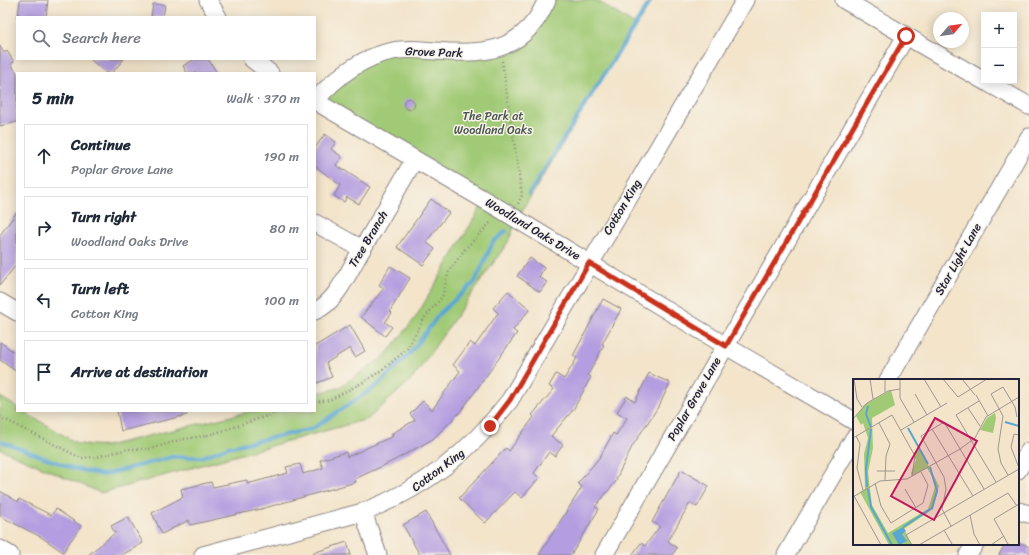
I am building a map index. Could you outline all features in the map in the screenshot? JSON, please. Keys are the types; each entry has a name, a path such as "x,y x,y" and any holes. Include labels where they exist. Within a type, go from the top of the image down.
{"street":[{"path":"208,0 217,16"},
{"name":"Grove Park","path":"316,100 327,87 348,69 373,56 408,49 461,53 485,52 498,47 523,34 535,21 547,0"},
{"name":"Cotton King","path":"203,555 363,512 408,492 456,459 490,426 510,400 589,263 745,0"},
{"path":"844,0 981,79"},
{"name":"Poplar Grove Lane","path":"604,555 906,36"},
{"path":"253,60 269,72"},
{"path":"989,84 1029,106"},
{"name":"Woodland Oaks Drive","path":"316,102 414,160 506,212 726,346 853,420"},
{"name":"Star Light Lane","path":"889,379 1029,137"},
{"name":"Tree Branch","path":"316,310 321,308 336,292 376,228 414,160"},
{"path":"316,224 362,249"},
{"path":"0,302 16,311"},
{"path":"786,555 853,440"},
{"path":"1019,468 1029,451"},
{"path":"1019,511 1029,514"},
{"path":"363,512 378,555"},
{"path":"968,555 974,545"},
{"path":"0,549 10,555"}],"path":[{"path":"316,402 330,400 367,380 386,368 407,349 425,317 442,297 449,271 466,248 490,224 506,212 522,195 502,59 498,47"},
{"path":"0,417 81,458 96,457 129,449 151,449 179,440 209,435 279,412"}],"green space":[{"name":"The Park at Woodland Oaks","path":"547,0 596,0 635,25 517,219 508,242 413,378 368,419 101,493 0,449 0,397 16,406 16,412 25,412 78,444 106,446 248,412 316,412 316,394 338,388 385,356 416,317 485,200 316,100 373,56 506,44"}],"building":[{"path":"20,0 48,0 46,16 18,16"},
{"path":"153,4 165,5 163,16 151,16"},
{"path":"0,46 4,53 7,51 14,62 11,64 16,72 16,122 0,126"},
{"path":"91,60 123,60 113,72 105,72"},
{"path":"193,60 209,60 216,72 186,72 183,66"},
{"path":"407,99 411,99 413,100 413,108 407,109 404,106 404,102"},
{"path":"325,134 336,142 331,149 342,157 336,165 370,187 359,204 347,197 344,202 334,196 340,185 316,167 316,147"},
{"path":"431,199 449,213 426,242 435,249 423,265 397,247"},
{"path":"16,213 16,265 0,285 0,235"},
{"path":"530,258 544,268 539,277 547,282 540,292 517,276"},
{"path":"390,266 410,278 390,311 392,313 385,322 392,327 385,336 361,317 384,288 379,285"},
{"path":"508,291 530,309 513,330 517,333 461,411 433,439 391,462 355,479 356,482 261,509 190,525 189,520 162,534 152,513 183,497 181,489 211,482 213,487 247,480 247,484 288,473 286,467 300,464 303,474 323,468 320,460 346,452 347,457 393,436 391,434 415,420 410,414 423,401 432,410 460,371 453,365 470,342 475,346 498,313 493,308"},
{"path":"603,299 621,309 602,344 604,345 588,375 591,377 573,410 551,436 563,445 555,456 549,452 534,473 539,478 522,498 515,492 485,523 459,498 506,448 509,451 534,417 532,415 554,389 549,386 556,374 564,379 577,358 573,356"},
{"path":"350,325 365,351 355,357 350,348 326,363 332,377 317,383 316,345"},
{"path":"0,342 16,353 16,371 0,360"},
{"path":"649,373 670,383 660,404 633,445 616,479 617,480 595,507 599,509 571,555 539,555 582,487 578,483 600,457 613,433 616,435 627,418 617,412 627,396 635,402"},
{"path":"117,412 187,412 187,415 121,431"},
{"path":"681,470 709,486 697,507 690,503 668,541 677,548 672,555 632,555 641,543 645,546 660,526 652,522"},
{"path":"0,491 18,502 19,499 51,515 56,509 81,526 63,552 41,537 0,516"},
{"path":"426,512 450,555 420,555 403,525"},
{"path":"128,517 143,543 122,555 88,555 115,533 111,526"},
{"path":"347,542 351,555 314,555 313,553"},
{"path":"1024,544 1029,547 1029,555 999,555 1004,545"}],"waterway":[{"path":"529,194 651,0"},
{"path":"0,441 72,468 103,475 172,457 202,457 228,447 312,429 378,385 411,352 441,312 475,282 493,242 506,231"}],"route":[{"path":"490,426 510,400 589,263 726,346 906,36"}]}
